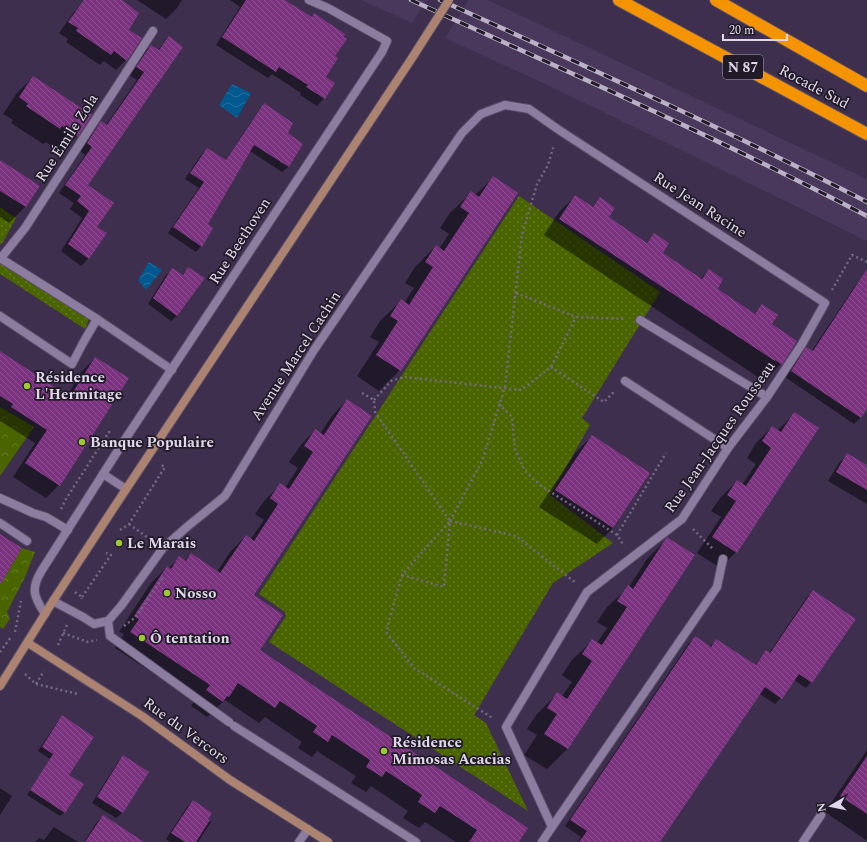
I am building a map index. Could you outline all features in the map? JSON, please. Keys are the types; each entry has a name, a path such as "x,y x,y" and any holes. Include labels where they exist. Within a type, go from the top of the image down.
{"highway":[{"name":"Rocade Sud","path":"619,0 867,134"},
{"name":"Rocade Sud","path":"716,0 867,86"}],"street":[{"name":"Rue Beethoven","path":"45,614 36,599 34,588 39,575 103,474 382,52 387,41 328,8 309,0"},
{"path":"0,686 126,489 449,0"},
{"name":"Rue Émile Zola","path":"153,31 25,228 1,258 98,319 172,370"},
{"name":"Avenue Marcel Cachin","path":"108,621 121,606 163,548 225,496 314,350 462,133 481,114 505,106 529,109 559,130"},
{"name":"Rue Jean Racine","path":"559,130 825,303"},
{"name":"Rue Jean-Jacques Rousseau","path":"506,727 587,592 682,519 728,448 767,397 802,344 825,303"},
{"path":"0,316 72,364 98,319"},
{"path":"640,320 767,397"},
{"path":"625,381 728,448"},
{"path":"103,474 126,489"},
{"path":"0,498 33,513 46,517 68,530"},
{"path":"0,523 27,541"},
{"path":"542,842 717,587 723,559"},
{"path":"53,601 94,624 108,621 110,636 232,724 416,842"},
{"name":"Rue du Vercors","path":"28,643 142,716 230,780 328,842"},
{"path":"506,727 552,827"},
{"path":"804,842 820,815"},
{"path":"299,842 308,829"}],"path":[{"path":"506,727 414,668 386,632 402,575 450,521 482,461 504,387 522,235 537,184 548,165 559,130"},
{"path":"825,303 852,254 867,262"},
{"path":"516,293 576,317 640,320"},
{"path":"402,575 444,587 450,521 375,412 374,400 391,381 404,377 521,390 551,367 576,317"},
{"path":"551,367 604,402 625,381"},
{"path":"362,393 374,400"},
{"path":"499,404 512,417 515,448 525,471 540,485 617,535 633,557"},
{"path":"617,535 666,453"},
{"path":"682,519 723,559"},
{"path":"450,521 516,536 587,592"},
{"path":"120,530 129,524"},
{"path":"82,597 111,555 106,553"},
{"path":"121,628 136,617 165,573"},
{"path":"0,652 16,631 22,598"},
{"path":"36,684 79,695"}],"shaded area":[{"path":"361,0 427,0 412,23"},
{"path":"469,0 488,0 867,179 867,241 558,90 445,38"}],"green space":[{"path":"519,196 660,292 582,418 590,425 550,495 613,543 553,583 474,715 486,723 528,811 269,642 286,616 285,612 259,594"},
{"path":"0,207 16,218 0,245"},
{"path":"0,261 89,319 85,329 0,274"},
{"path":"0,407 34,427 0,476"},
{"path":"22,548 35,552 25,577 7,612 10,619 3,629 0,627 0,585"}],"water":[{"path":"232,84 251,93 237,118 219,105"},
{"path":"149,262 162,270 146,290 138,280"}],"building":[{"path":"84,0 122,0 139,13 129,30 142,38 127,61 114,51 111,55 76,31 78,28 68,22"},
{"path":"246,0 285,0 312,17 314,13 345,34 344,37 347,39 335,56 338,58 326,77 335,83 325,99 306,87 308,85 279,67 276,72 222,37"},
{"path":"169,36 183,47 88,185 114,203 97,227 107,233 89,259 68,244 89,211 77,201 81,196 65,185 92,147 87,143 101,121 107,125 144,72 136,67 151,45 159,50"},
{"path":"33,76 92,115 78,137 62,126 60,129 26,106 28,104 19,97"},
{"path":"264,103 293,123 288,133 303,144 289,167 254,145 208,224 213,228 202,247 173,227 204,182 190,173 207,148 226,160"},
{"path":"0,160 40,186 26,207 0,191"},
{"path":"493,176 518,193 401,371 376,355 398,321 390,316 401,299 409,305 433,267 425,262 436,245 444,251 469,213 460,207 471,191 479,197"},
{"path":"575,195 593,207 600,197 615,208 609,217 647,243 654,233 669,243 663,253 702,279 709,269 723,279 718,289 755,314 762,304 778,315 772,324 797,341 782,365 559,219"},
{"path":"188,267 205,278 177,316 153,298 172,268 183,275"},
{"path":"867,269 867,409 861,418 791,371 806,347 813,351"},
{"path":"0,351 70,397 95,357 129,378 60,486 25,463 47,430 11,407 13,404 0,396"},
{"path":"347,399 372,416 254,595 283,615 260,650 528,828 519,842 469,842 477,830 440,806 435,813 418,802 422,795 386,771 382,777 366,767 370,760 332,735 328,742 313,732 317,726 280,701 275,708 238,683 229,697 227,696 223,702 206,690 210,685 130,632 139,619 134,616 167,566 171,569 179,556 186,561 191,553 220,573 246,535 254,541 278,504 270,498 280,483 289,489 313,452 304,446 315,429 324,435"},
{"path":"794,412 819,428 737,553 712,537 736,501 727,495 737,480 746,486 771,448 762,441 772,426 781,432"},
{"path":"592,435 650,473 613,528 555,490"},
{"path":"847,453 867,465 867,490 836,472"},
{"path":"0,534 22,548 0,585"},
{"name":"Résidence Mimosas Acacias","path":"667,537 695,555 568,749 544,734 557,714 547,708 557,692 567,699 592,661 582,654 592,639 602,645 627,607 617,601 628,585 633,589"},
{"path":"813,590 856,619 812,683 799,674 782,699 765,687 660,842 579,842 587,831 570,820 695,636 711,647 716,639 756,665 766,650 770,653"},
{"path":"62,715 94,737 69,775 84,784 65,813 30,790 53,754 42,747"},
{"path":"123,755 149,772 123,813 97,797"},
{"path":"867,756 867,814 840,796"},
{"path":"193,800 212,813 208,819 210,820 196,842 185,842 171,833"},
{"path":"103,815 144,842 85,842"}],"railway":[{"path":"411,0 698,132 867,216"},
{"path":"440,0 601,73 867,202"}],"place":[{"name":"Résidence L'Hermitage","path":"27,386"},
{"name":"Banque Populaire","path":"82,442"},
{"name":"Le Marais","path":"119,543"},
{"name":"Nosso","path":"167,593"},
{"name":"Ô tentation","path":"142,638"},
{"name":"Résidence Mimosas Acacias","path":"384,751"}]}
